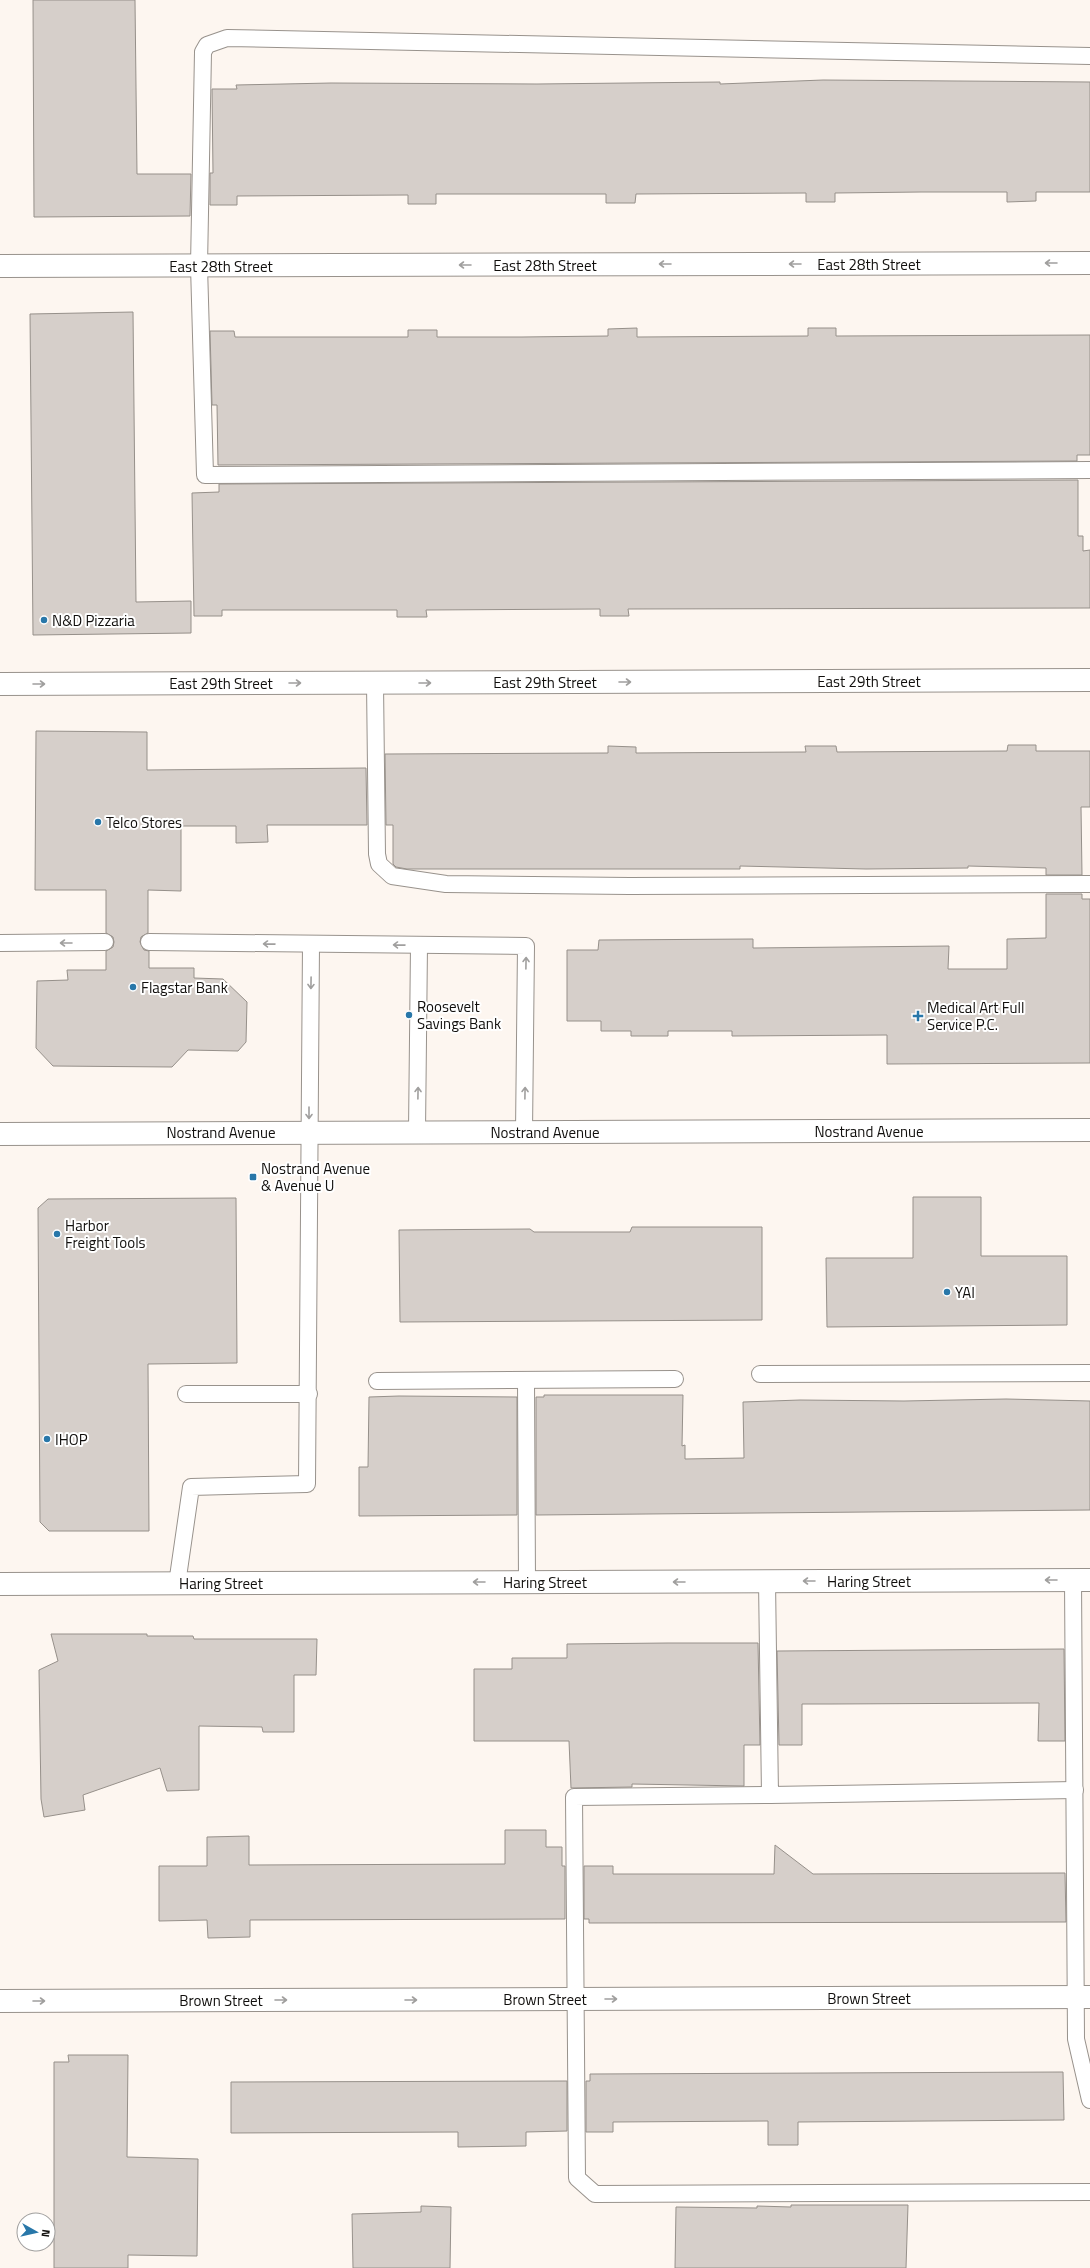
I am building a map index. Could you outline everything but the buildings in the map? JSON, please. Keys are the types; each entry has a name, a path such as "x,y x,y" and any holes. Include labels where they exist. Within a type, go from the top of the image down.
{"street":[{"name":"East 28th Street","path":"0,266 1090,263"},
{"name":"East 29th Street","path":"0,684 1090,680"},
{"name":"Nostrand Avenue","path":"0,1134 1090,1130"},
{"name":"Haring Street","path":"0,1584 1082,1580"},
{"name":"Brown Street","path":"0,2001 1083,1997"}],"lane":[{"path":"1090,56 227,38 207,45 203,52 199,266 205,475 1090,470"},
{"path":"375,683 377,854 379,864 392,876 461,884 630,886 1090,884"},
{"path":"0,942 105,942"},
{"path":"149,942 526,946 524,1132"},
{"path":"177,1584 191,1487 307,1484 309,1394 311,944"},
{"path":"417,1132 419,945"},
{"path":"760,1374 1090,1373"},
{"path":"376,1380 675,1379"},
{"path":"526,1380 527,1582"},
{"path":"186,1394 309,1394"},
{"path":"1082,1580 1075,1790 1083,1997 1076,2039 1090,2100"},
{"path":"767,1581 770,1795"},
{"path":"1075,1790 574,1797 577,2178 595,2194 1090,2192"}],"place":[{"name":"N&D Pizzaria","path":"44,620"},
{"name":"Telco Stores","path":"98,822"},
{"name":"Flagstar Bank","path":"133,987"},
{"name":"Roosevelt Savings Bank","path":"409,1015"},
{"name":"Medical Art Full Service P.C.","path":"918,1016"},
{"name":"Nostrand Avenue & Avenue U","path":"253,1177"},
{"name":"Harbor Freight Tools","path":"57,1234"},
{"name":"YAI","path":"947,1292"},
{"name":"IHOP","path":"47,1439"}]}
